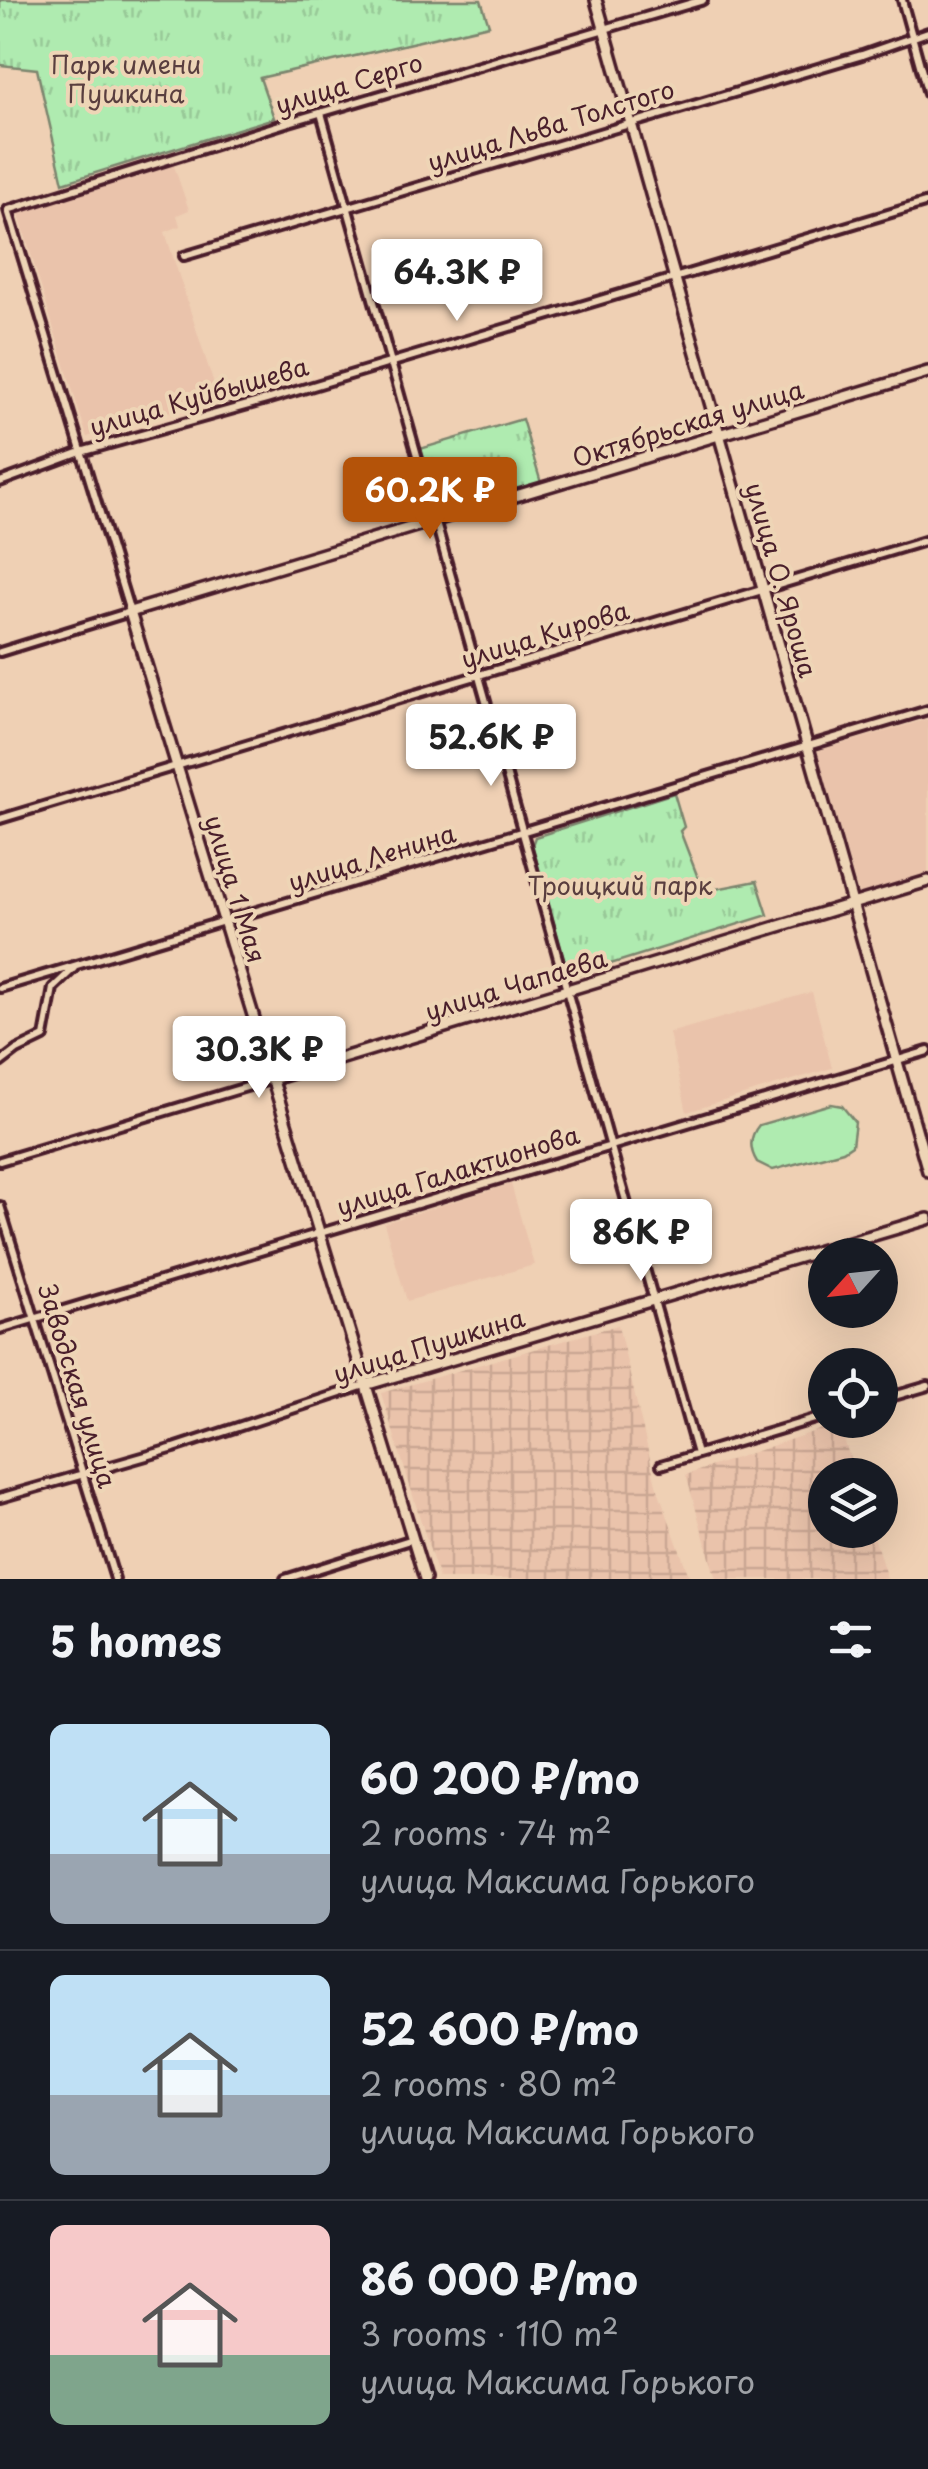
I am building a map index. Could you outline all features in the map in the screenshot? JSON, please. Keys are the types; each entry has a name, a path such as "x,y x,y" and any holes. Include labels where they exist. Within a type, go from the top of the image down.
{"main road":[{"name":"улица О. Яроша","path":"596,0 928,1171"},
{"name":"Октябрьская улица","path":"130,612 928,372"},
{"name":"улица 1 Мая","path":"130,612 425,1579"},
{"name":"улица Чапаева","path":"273,1079 928,882"},
{"name":"улица Пушкина","path":"365,1385 928,1218"}],"street":[{"name":"улица Серго","path":"8,210 704,0"},
{"path":"902,0 928,94"},
{"name":"улица Льва Толстого","path":"184,256 928,32"},
{"path":"321,113 697,1454"},
{"name":"улица Куйбышева","path":"0,482 81,452 928,202"},
{"name":"улица 1 Мая","path":"8,210 130,612"},
{"name":"улица Кирова","path":"0,818 928,540"},
{"name":"Октябрьская улица","path":"0,652 130,612"},
{"name":"улица Ленина","path":"0,988 928,710"},
{"path":"0,1063 44,1037 53,988 75,968"},
{"name":"улица Галактионова","path":"0,1329 928,1051"},
{"name":"улица Чапаева","path":"0,1161 273,1079"},
{"name":"Заводская улица","path":"0,1206 114,1579"},
{"name":"улица Пушкина","path":"0,1498 174,1448 365,1385"},
{"path":"898,1395 928,1386"},
{"path":"661,1464 808,1421"},
{"path":"285,1579 413,1539"}],"shaded area":[{"path":"173,163 189,210 177,215 180,226 165,232 218,397 87,437 18,212"},
{"path":"928,719 928,874 859,895 817,751"},
{"path":"812,992 832,1068 687,1112 669,1033"},
{"path":"511,1184 534,1265 407,1301 384,1223"},
{"path":"618,1325 656,1484 690,1579 439,1579 381,1393"},
{"path":"808,1434 808,1438 844,1438 850,1458 808,1458 808,1548 878,1548 887,1579 716,1579 686,1475"}],"green space":[{"name":"Парк имени Пушкина","path":"0,0 481,0 489,25 260,78 274,118 63,183 37,69 0,65"},
{"path":"522,419 541,483 439,514 420,449"},
{"name":"Троицкий парк","path":"674,793 684,827 680,831 700,883 711,890 757,881 768,915 569,977 532,845 535,837"},
{"path":"831,1104 842,1106 855,1122 852,1145 843,1151 773,1170 757,1162 751,1143 759,1125"}]}
